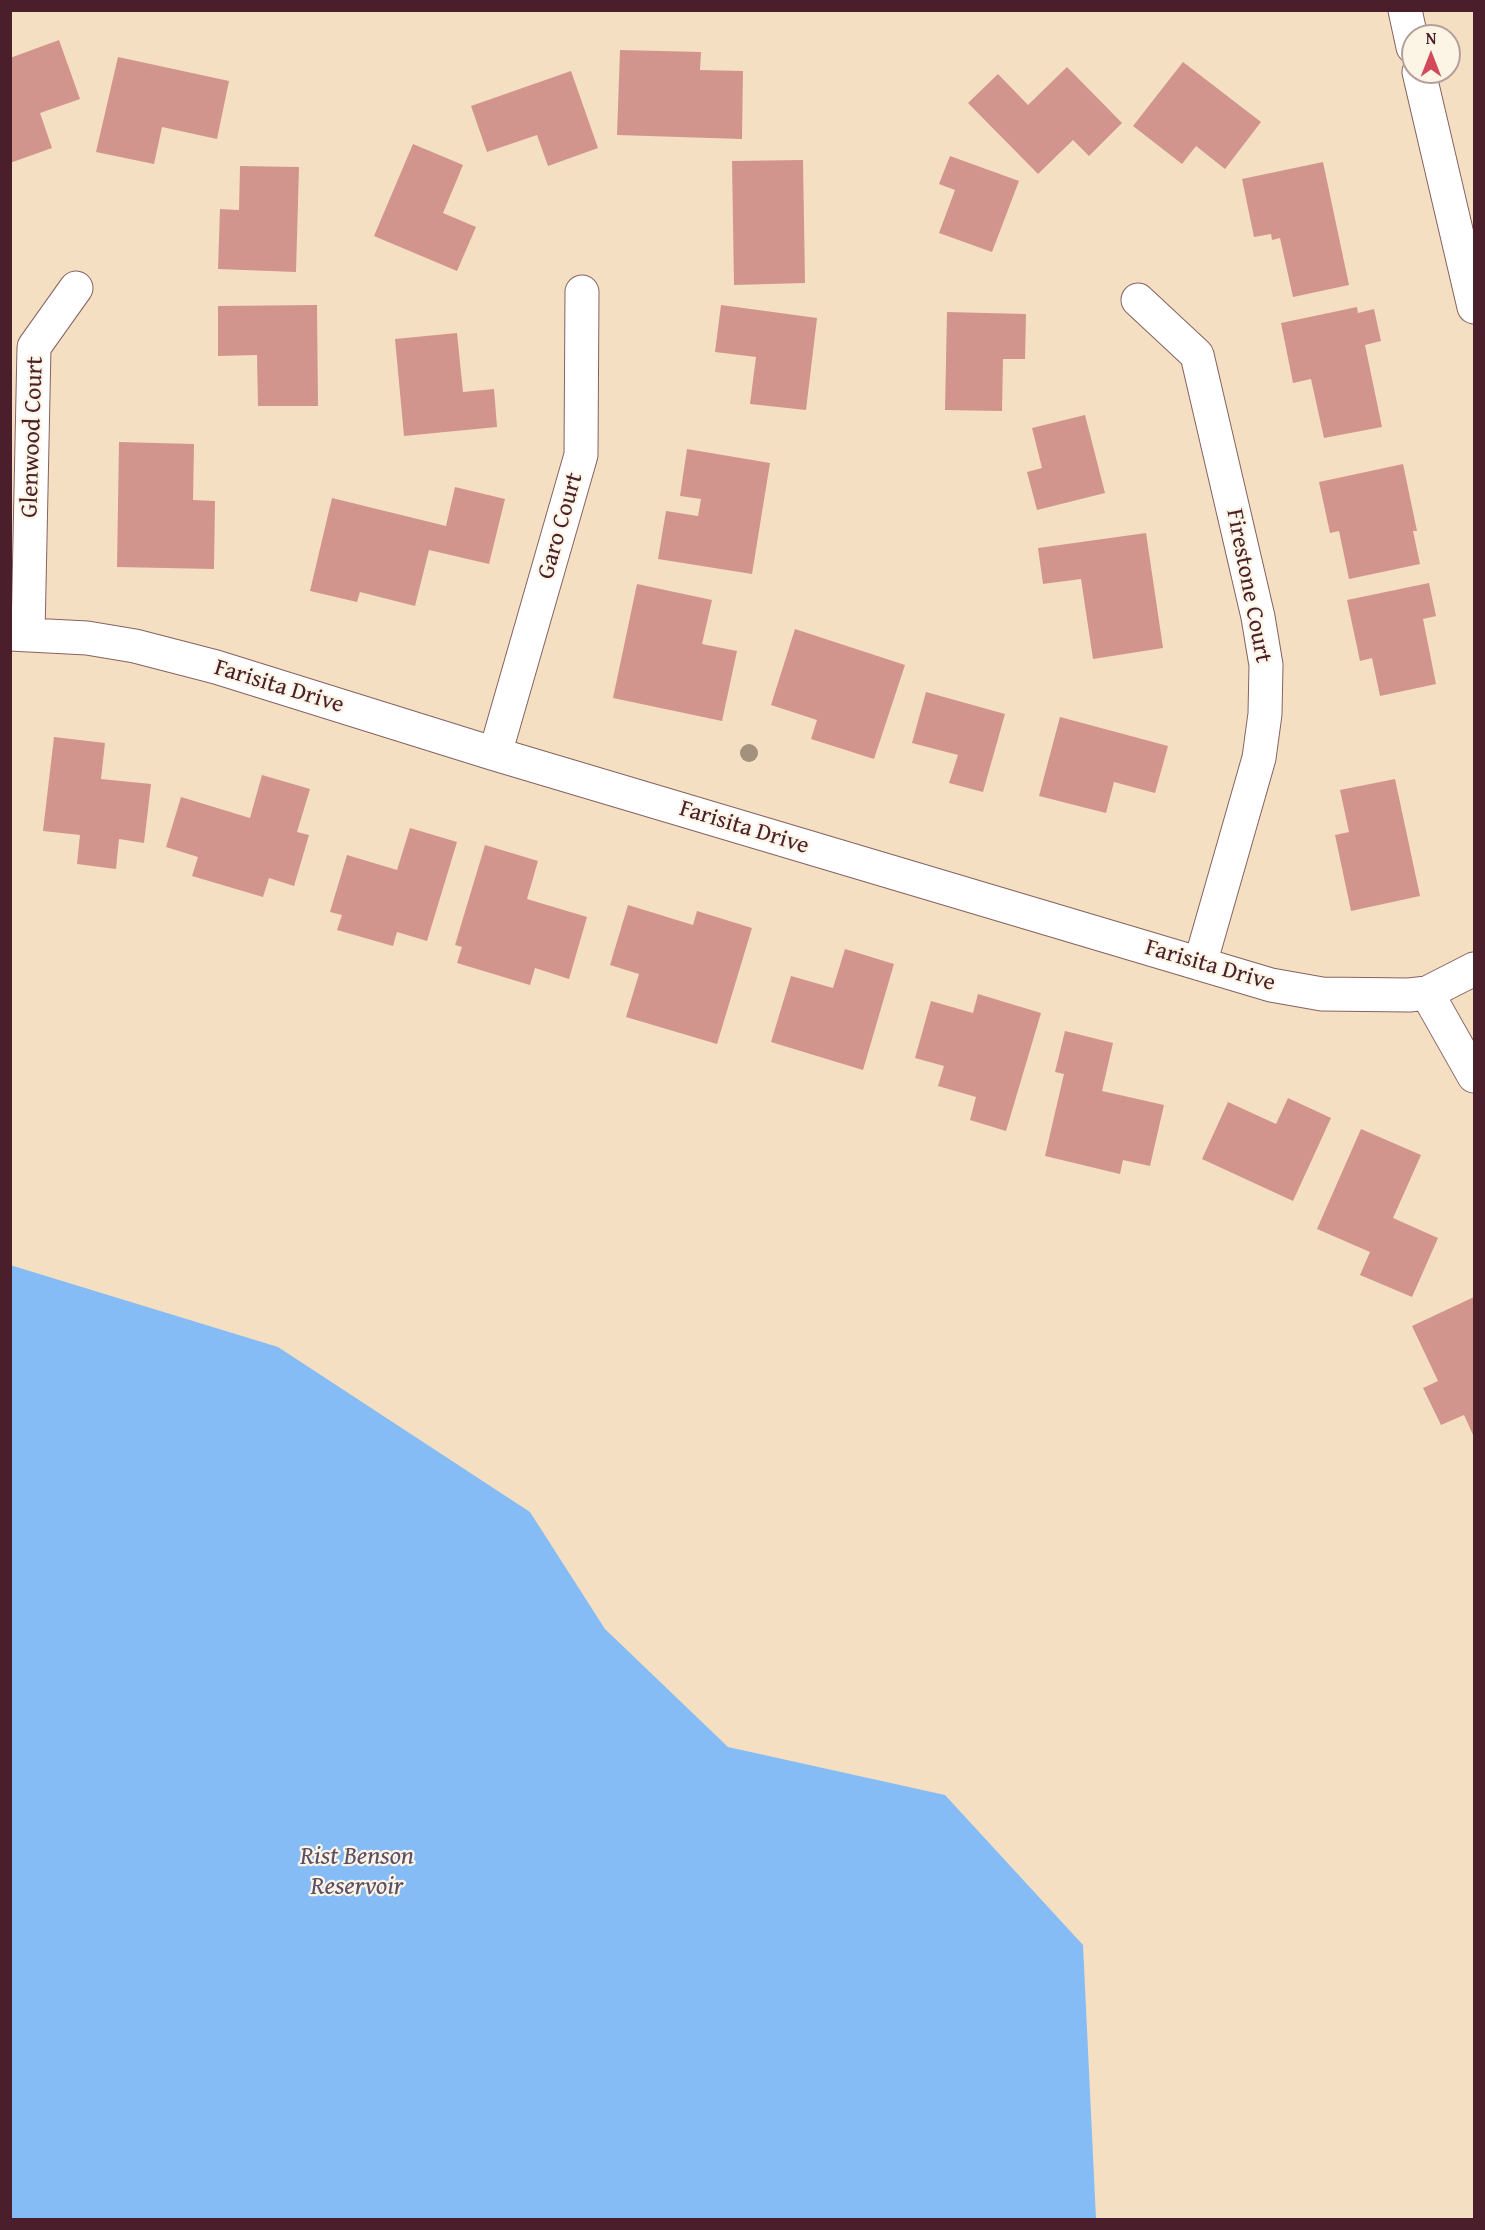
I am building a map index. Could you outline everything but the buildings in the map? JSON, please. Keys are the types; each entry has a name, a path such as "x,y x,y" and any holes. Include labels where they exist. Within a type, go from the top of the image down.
{"street":[{"path":"1422,84 1474,307"},
{"name":"Glenwood Court","path":"19,634 34,347 76,288"},
{"name":"Garo Court","path":"495,754 581,455 582,292"},
{"name":"Firestone Court","path":"1138,300 1197,355 1258,617 1266,665 1265,714 1259,758 1200,964"},
{"name":"Farisita Drive","path":"19,634 87,638 135,646 216,667 495,754 1271,985 1322,994 1365,996 1427,993 1474,969"},
{"path":"1427,993 1474,1076"}],"water":[{"name":"Rist Benson Reservoir","path":"10,1265 278,1347 530,1512 605,1629 728,1747 945,1795 1083,1945 1096,2219 11,2219"}]}
